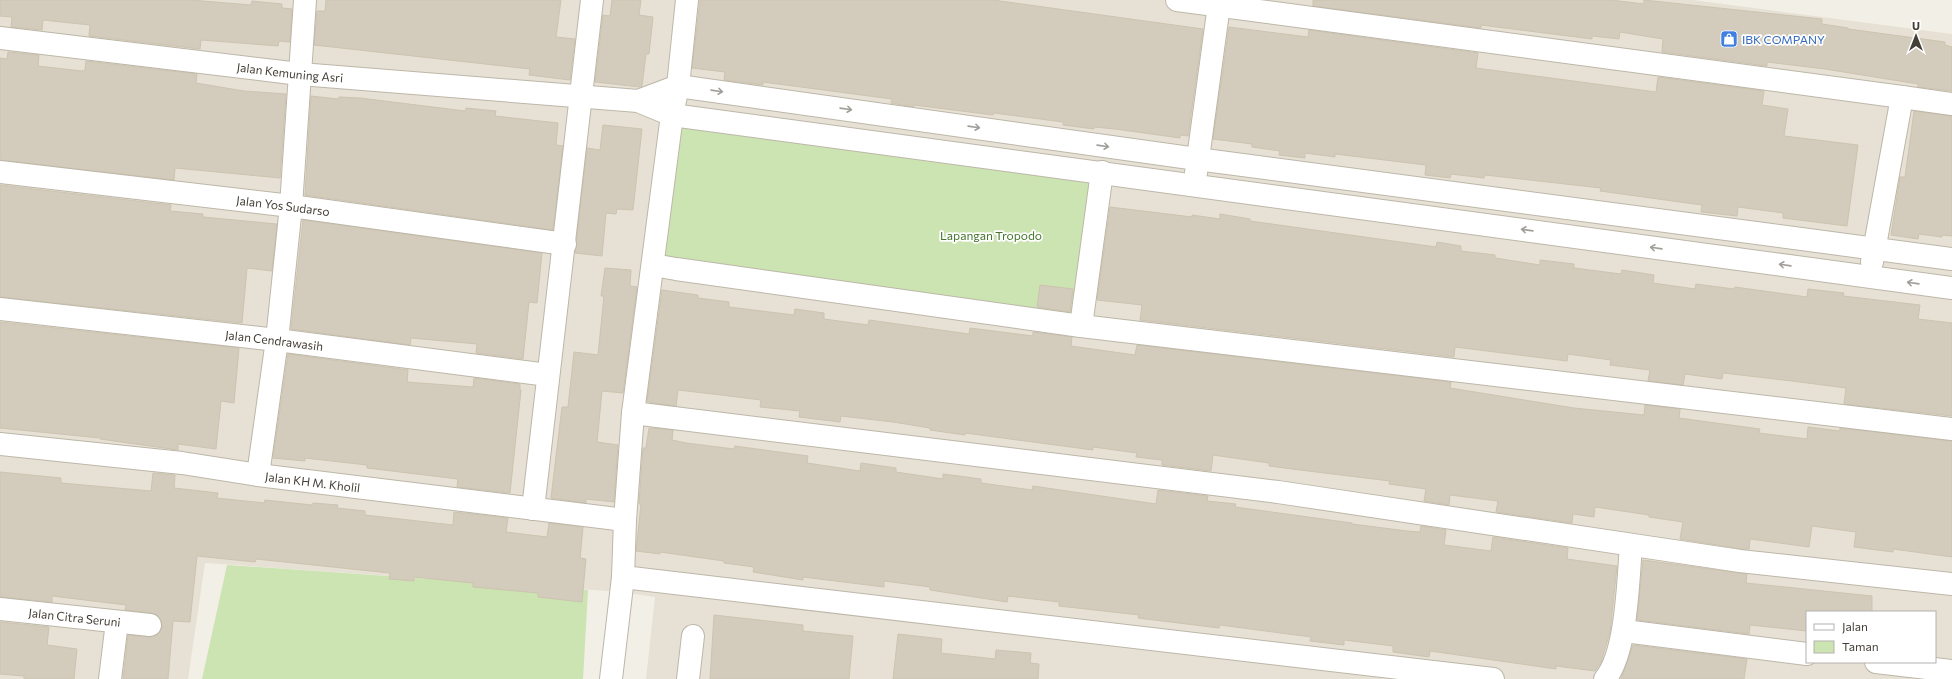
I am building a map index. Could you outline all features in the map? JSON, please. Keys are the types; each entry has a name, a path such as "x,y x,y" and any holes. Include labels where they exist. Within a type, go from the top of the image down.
{"street":[{"path":"258,475 277,340 291,206 305,0"},
{"path":"533,509 592,0"},
{"path":"611,679 623,577 625,520 633,413 672,115 678,86 687,0"},
{"path":"1177,0 1952,104"},
{"path":"1196,186 1197,159 1219,5"},
{"name":"Jalan Kemuning Asri","path":"0,38 300,74 638,101"},
{"path":"638,101 678,86 1197,159 1952,260"},
{"path":"1870,276 1902,97"},
{"path":"638,101 672,115 1952,288"},
{"name":"Jalan Yos Sudarso","path":"0,172 291,206 564,244"},
{"path":"1081,326 1102,172"},
{"path":"653,265 1081,326 1952,429"},
{"name":"Jalan Cendrawasih","path":"0,309 277,340 548,375"},
{"path":"633,413 1278,492 1631,546 1740,561 1952,584"},
{"name":"Jalan KH M. Kholil","path":"0,444 182,463 258,475 625,520"},
{"path":"1605,679 1613,665 1624,631 1631,546"},
{"path":"623,577 1493,679"},
{"name":"Jalan Citra Seruni","path":"0,609 150,625"},
{"path":"110,679 117,622"},
{"path":"1624,631 1806,654"},
{"path":"688,679 693,636"},
{"path":"1884,663 1952,671"}],"shaded area":[{"path":"0,0 1693,0 1952,34 1952,679 646,679 655,597 622,592 205,563 188,679 0,679"}],"green space":[{"name":"Lapangan Tropodo","path":"672,115 1102,172 1081,326 653,265"},
{"path":"227,565 588,590 583,679 202,679"}],"building":[{"path":"0,0 191,0 251,5 252,1 282,4 282,8 292,9 290,42 279,41 278,46 201,40 200,49 89,36 90,25 43,20 42,30 11,27 12,17 0,16"},
{"path":"326,0 561,0 556,37 575,39 570,80 529,75 530,69 314,45 317,11 325,11"},
{"path":"612,0 641,0 639,15 653,17 649,54 646,54 642,86 640,87 595,82 603,15 610,16"},
{"path":"700,0 993,0 1203,29 1188,136 1180,135 1180,138 1115,129 1094,127 1094,129 1063,125 1063,122 994,113 993,115 914,105 914,107 891,103 892,99 763,82 763,85 724,80 725,72 692,68"},
{"path":"1313,0 1611,0 1644,4 1644,0 1822,19 1822,24 1848,29 1945,42 1945,45 1952,47 1952,91 1918,87 1918,84 1825,69 1767,62 1767,66 1662,52 1663,39 1620,32 1619,39 1592,36 1592,39 1481,25 1481,28 1313,6"},
{"path":"1229,27 1308,37 1309,30 1478,53 1476,68 1656,92 1658,77 1764,91 1762,105 1788,109 1784,136 1858,145 1847,226 1783,218 1783,213 1738,207 1737,216 1701,212 1702,205 1600,191 1601,188 1485,175 1484,178 1451,174 1450,178 1425,175 1426,165 1335,154 1335,157 1305,153 1305,158 1279,155 1280,151 1252,147 1252,144 1213,139"},
{"path":"8,52 39,55 38,66 82,71 85,70 86,61 197,74 196,83 244,91 286,94 280,178 175,168 174,180 0,160 0,58 7,59"},
{"path":"311,96 338,99 339,97 360,98 465,111 466,108 496,111 495,116 558,123 556,145 563,146 553,230 305,195"},
{"path":"1914,111 1952,116 1952,236 1942,235 1942,237 1919,234 1918,239 1891,235 1900,177 1905,177"},
{"path":"603,125 642,129 633,210 617,209 616,214 606,213 602,256 575,253 587,148 600,150"},
{"path":"0,185 171,205 170,211 203,214 203,217 277,224 272,271 247,268 242,323 0,297"},
{"path":"1110,207 1220,219 1220,214 1250,219 1250,221 1436,247 1437,242 1461,246 1461,251 1495,255 1495,258 1540,265 1540,260 1574,264 1574,268 1621,274 1622,270 1654,275 1653,283 1695,289 1696,284 1734,289 1735,287 1807,297 1808,289 1844,293 1843,296 1920,305 1918,319 1952,323 1952,416 1844,404 1846,388 1723,373 1722,379 1685,374 1683,385 1648,381 1650,370 1610,365 1611,360 1568,354 1567,361 1455,347 1454,357 1140,320 1142,305 1097,300"},
{"path":"303,220 542,253 537,303 529,302 523,359 476,353 477,344 411,338 410,345 291,329"},
{"path":"605,268 631,270 630,286 637,287 623,393 602,391 597,442 618,445 614,502 586,499 586,503 551,498 562,407 568,407 574,352 598,355 604,296 601,296"},
{"path":"1040,285 1073,289 1070,312 1037,307"},
{"path":"662,290 698,295 698,298 729,302 729,307 794,315 795,309 824,313 824,319 868,325 869,320 969,334 970,328 1033,336 1033,332 1072,337 1071,346 1135,355 1137,345 1451,382 1450,388 1574,408 1644,415 1645,405 1680,409 1679,418 1760,429 1759,433 1807,439 1808,427 1840,431 1840,428 1952,441 1952,557 1893,549 1893,552 1854,547 1856,532 1812,526 1809,547 1750,539 1749,549 1742,549 1680,539 1683,522 1649,517 1649,515 1595,507 1594,517 1573,514 1572,523 1496,512 1498,501 1450,495 1449,505 1424,501 1426,489 1389,484 1390,481 1269,466 1269,463 1213,455 1211,471 1162,465 1162,460 1136,457 1137,453 1093,447 1093,450 965,433 965,435 930,430 930,428 893,422 841,416 840,422 799,417 800,411 760,407 761,400 721,395 678,390 676,406 652,403 647,401"},
{"path":"0,322 239,348 234,403 221,401 216,449 178,444 178,450 100,438 0,428"},
{"path":"288,354 408,370 407,382 473,387 474,378 520,384 521,390 510,493 457,487 458,479 367,468 367,465 305,458 305,461 273,458"},
{"path":"649,428 673,430 672,440 686,443 734,449 735,446 808,456 807,463 860,471 861,463 896,468 896,472 943,479 943,474 981,479 981,483 1032,490 1033,486 1156,504 1158,490 1208,496 1207,501 1236,504 1235,507 1352,524 1420,532 1421,526 1446,530 1444,545 1491,551 1493,537 1568,548 1567,559 1617,566 1610,632 1601,662 1595,671 1556,666 1556,669 1430,651 1429,657 1393,652 1393,646 1344,640 1344,645 1310,641 1311,637 1220,625 1219,628 1138,618 1139,615 1059,606 1059,602 1008,596 1007,602 930,590 930,587 884,581 884,587 803,577 803,580 753,572 754,567 724,563 724,561 660,552 660,554 636,551 641,504 639,504 643,448 646,448"},
{"path":"0,472 61,478 61,483 151,491 153,473 175,475 174,488 218,493 217,498 264,503 265,500 312,505 313,503 338,505 337,508 365,511 365,515 453,525 454,512 508,518 506,532 547,537 549,523 583,527 580,558 586,559 582,602 538,597 538,593 473,587 473,583 414,577 414,581 389,579 390,573 256,559 255,562 197,556 190,622 173,621 168,679 123,679 128,635 149,637 155,636 160,632 162,627 161,620 157,615 152,613 125,610 126,605 52,596 52,602 0,597"},
{"path":"1643,560 1747,574 1746,583 1872,596 1872,611 1806,611 1806,631 1750,625 1749,634 1637,620"},
{"path":"714,615 803,625 803,631 853,636 849,679 710,679"},
{"path":"0,622 49,627 47,645 77,649 74,679 24,679 24,676 0,674"},
{"path":"898,634 942,639 941,653 995,659 996,650 1031,653 1030,663 1039,664 1038,679 893,679"},
{"path":"1633,645 1747,659 1744,679 1621,679"}],"place":[{"name":"IBK COMPANY","path":"1729,39"}]}
